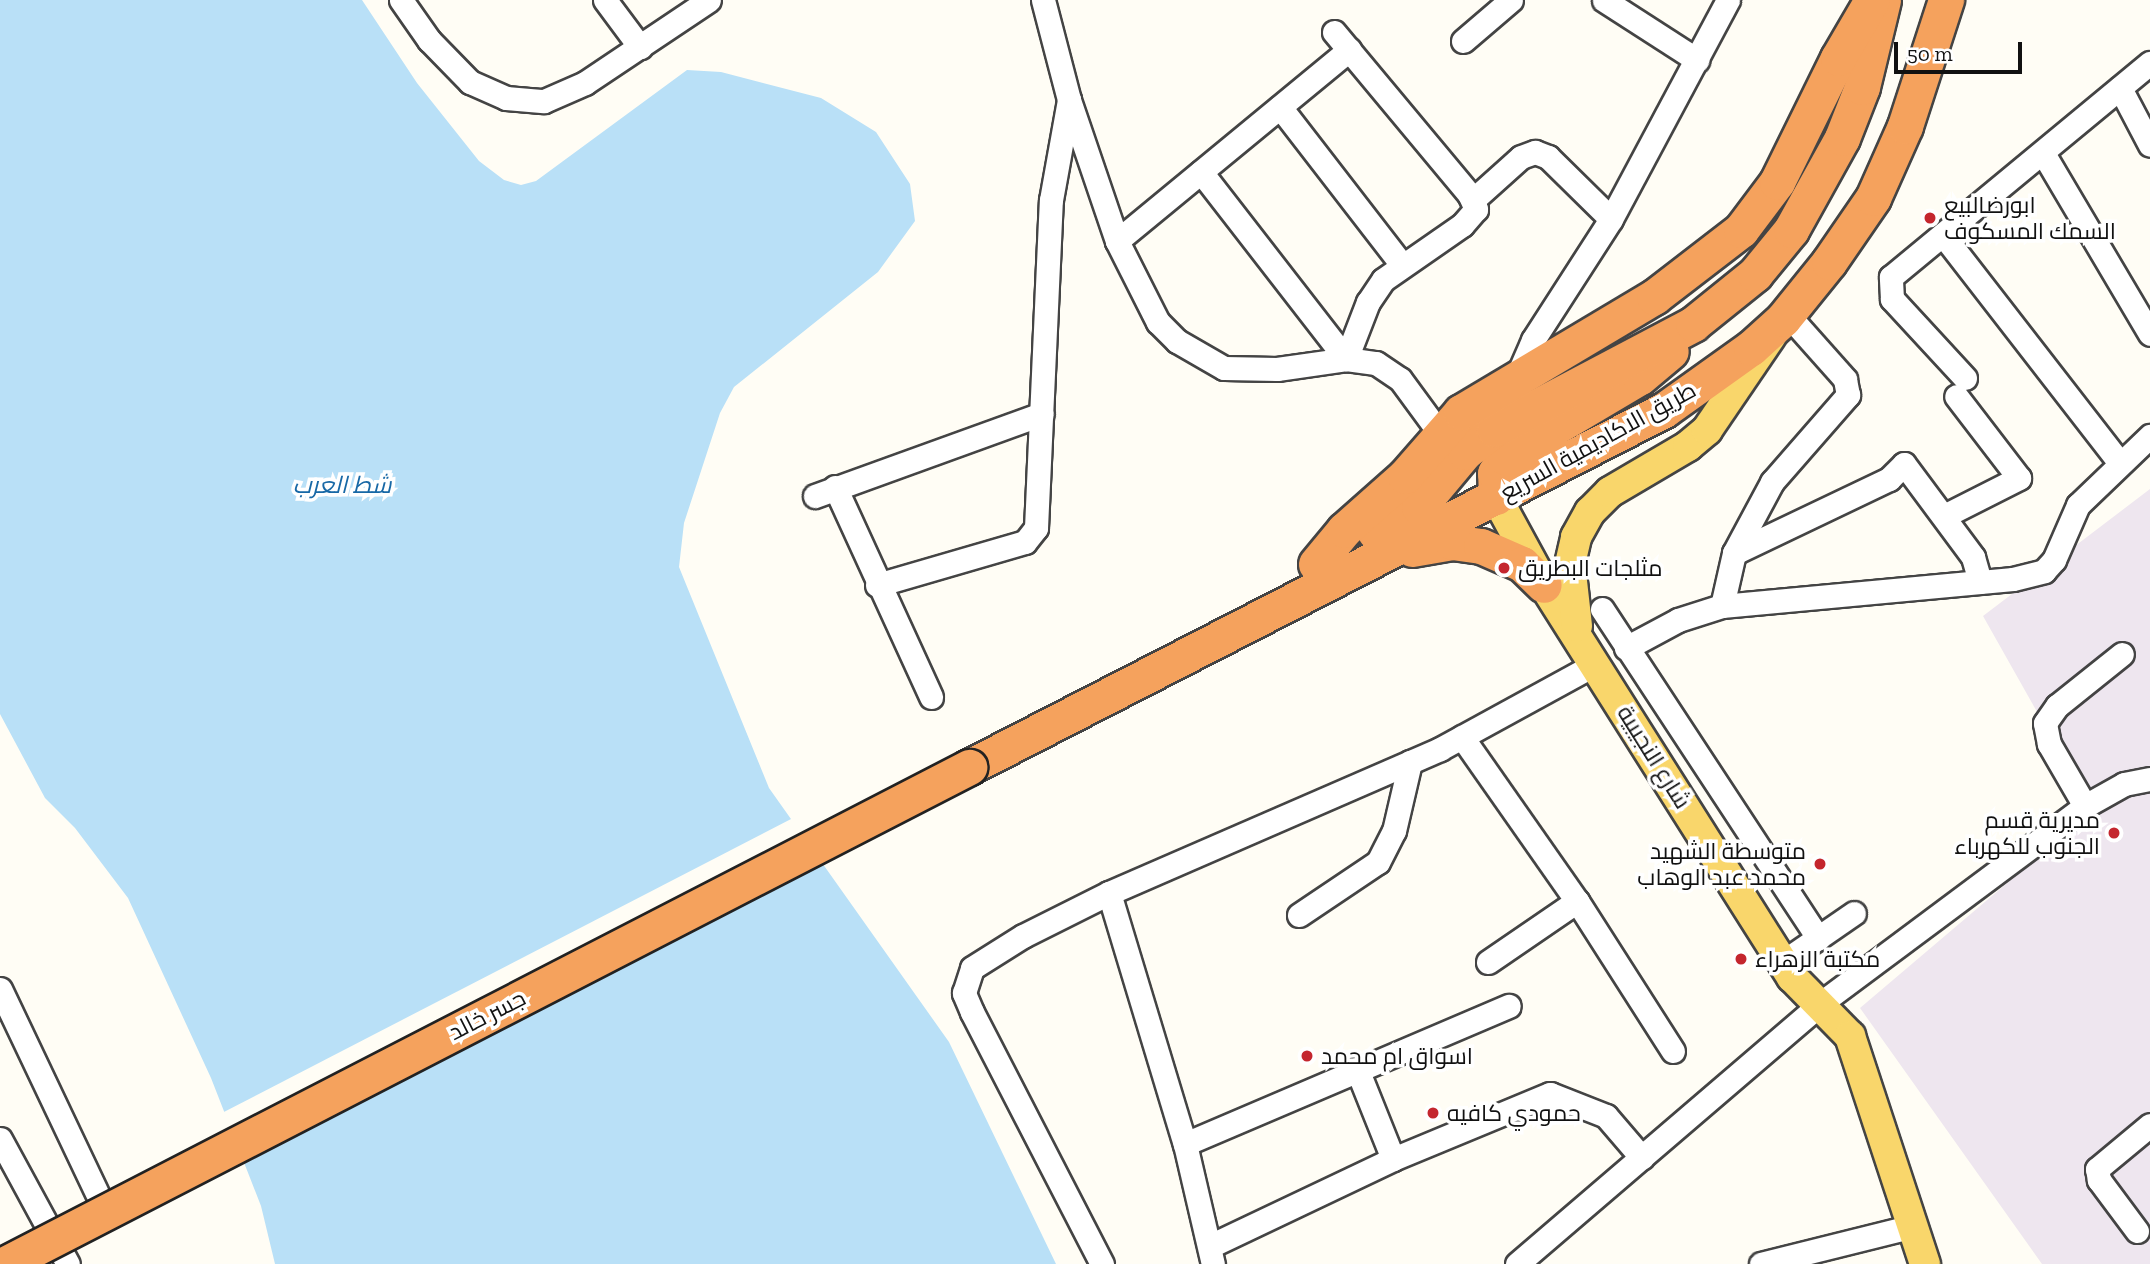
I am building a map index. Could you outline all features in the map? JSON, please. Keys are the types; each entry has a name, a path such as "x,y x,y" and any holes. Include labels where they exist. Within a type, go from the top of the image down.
{"highway":[{"path":"1316,564 1359,514 1405,476 1439,432 1474,402 1654,297 1741,230 1777,182 1838,58 1872,0"},
{"path":"964,758 1222,627 1316,564 1412,513 1465,452 1494,429 1693,324 1755,274 1807,205 1853,113 1883,0"},
{"name":"طريق الاكاديمية السريع","path":"1222,627 1362,564 1664,410 1751,348 1785,316 1873,198 1905,126 1946,0"},
{"path":"1496,497 1495,473 1505,457 1640,377 1667,355 1693,324"},
{"path":"1362,564 1437,544 1467,543 1509,556 1544,584"},
{"name":"جسر خالد","path":"0,1243 964,758"},
{"name":"جسر خالد","path":"5,1264 964,758"}],"main road":[{"path":"1592,659 1573,617 1570,589 1572,550 1582,524 1609,492 1688,446 1707,430 1785,316"},
{"name":"شارع النجيبية","path":"1496,497 1544,584 1783,962 1821,1003 1856,1048 1925,1264"}],"street":[{"path":"401,0 456,70 487,93 544,101 565,95 709,0"},
{"path":"605,0 640,47"},
{"path":"1043,0 1069,100 1117,241 1158,321 1200,357 1224,368 1250,371 1346,359 1389,370 1439,432"},
{"path":"1463,41 1511,0"},
{"path":"1604,0 1698,60"},
{"path":"1516,379 1533,340 1611,219 1728,0"},
{"path":"1334,32 1473,200 1476,209 1471,218 1402,265 1368,302 1346,359"},
{"path":"1117,241 1349,50"},
{"path":"1946,515 2019,478 1961,387 1889,290 1896,272 2150,63"},
{"path":"2120,88 2150,145"},
{"path":"877,585 1017,545 1032,536 1042,414 1051,200 1069,100"},
{"path":"1280,107 1402,265"},
{"path":"1473,200 1521,157 1535,152 1548,158 1611,219"},
{"path":"2043,153 2150,334"},
{"path":"1201,172 1346,359"},
{"path":"1943,234 2119,462"},
{"path":"1722,606 1734,553 1782,468 1843,405 1848,395 1845,379 1785,316"},
{"path":"931,696 877,585 825,492 1042,414"},
{"path":"1626,648 1678,620 1722,606 1980,582 2044,571 2054,560 2078,505 2119,462 2150,436"},
{"path":"1734,553 1889,479 1904,464 1946,515 1973,557 1980,582"},
{"path":"1602,609 1818,938"},
{"path":"2085,806 2049,744 2045,723 2049,713 2122,654"},
{"path":"1102,1264 964,993 972,968 1023,936 1109,893 1462,737 1592,659"},
{"path":"1462,737 1577,901 1673,1051"},
{"path":"1299,915 1378,862 1394,831 1410,762"},
{"path":"1517,1264 1821,1003 2085,806 2124,784 2150,779"},
{"path":"1109,893 1185,1144 1212,1255 1393,1158 1550,1094 1606,1116 1642,1158"},
{"path":"1488,962 1577,901"},
{"path":"1783,962 1854,914"},
{"path":"0,989 97,1193"},
{"path":"1185,1144 1509,1006"},
{"path":"1357,1069 1393,1158"},
{"path":"2137,1231 2099,1180 2097,1169 2150,1125"},
{"path":"0,1139 68,1264"},
{"path":"1760,1264 1913,1226"}],"shaded area":[{"path":"2150,489 2150,1264 2042,1264 1860,1008 2058,840 2095,815 1983,616"}],"water":[{"name":"شط العرب","path":"0,0 362,0 417,83 479,161 504,180 521,185 536,181 687,70 721,72 821,98 876,132 910,184 915,221 878,272 734,387 720,413 684,523 679,567 769,788 949,1042 1056,1264 275,1264 261,1206 211,1078 128,898 75,828 45,798 0,714"}],"pier":[{"path":"793,818 810,844 237,1163 220,1114"}],"place":[{"name":"ابورضالبيع السمك المسكوف","path":"1930,218"},
{"name":"مثلجات البطريق","path":"1504,568"},
{"name":"مديرية قسم الجنوب للكهرباء","path":"2114,833"},
{"name":"متوسطة الشهيد محمد عبد الوهاب","path":"1820,864"},
{"name":"مكتبة الزهراء","path":"1741,959"},
{"name":"اسواق ام محمد","path":"1307,1056"},
{"name":"حمودي كافيه","path":"1433,1113"}]}
